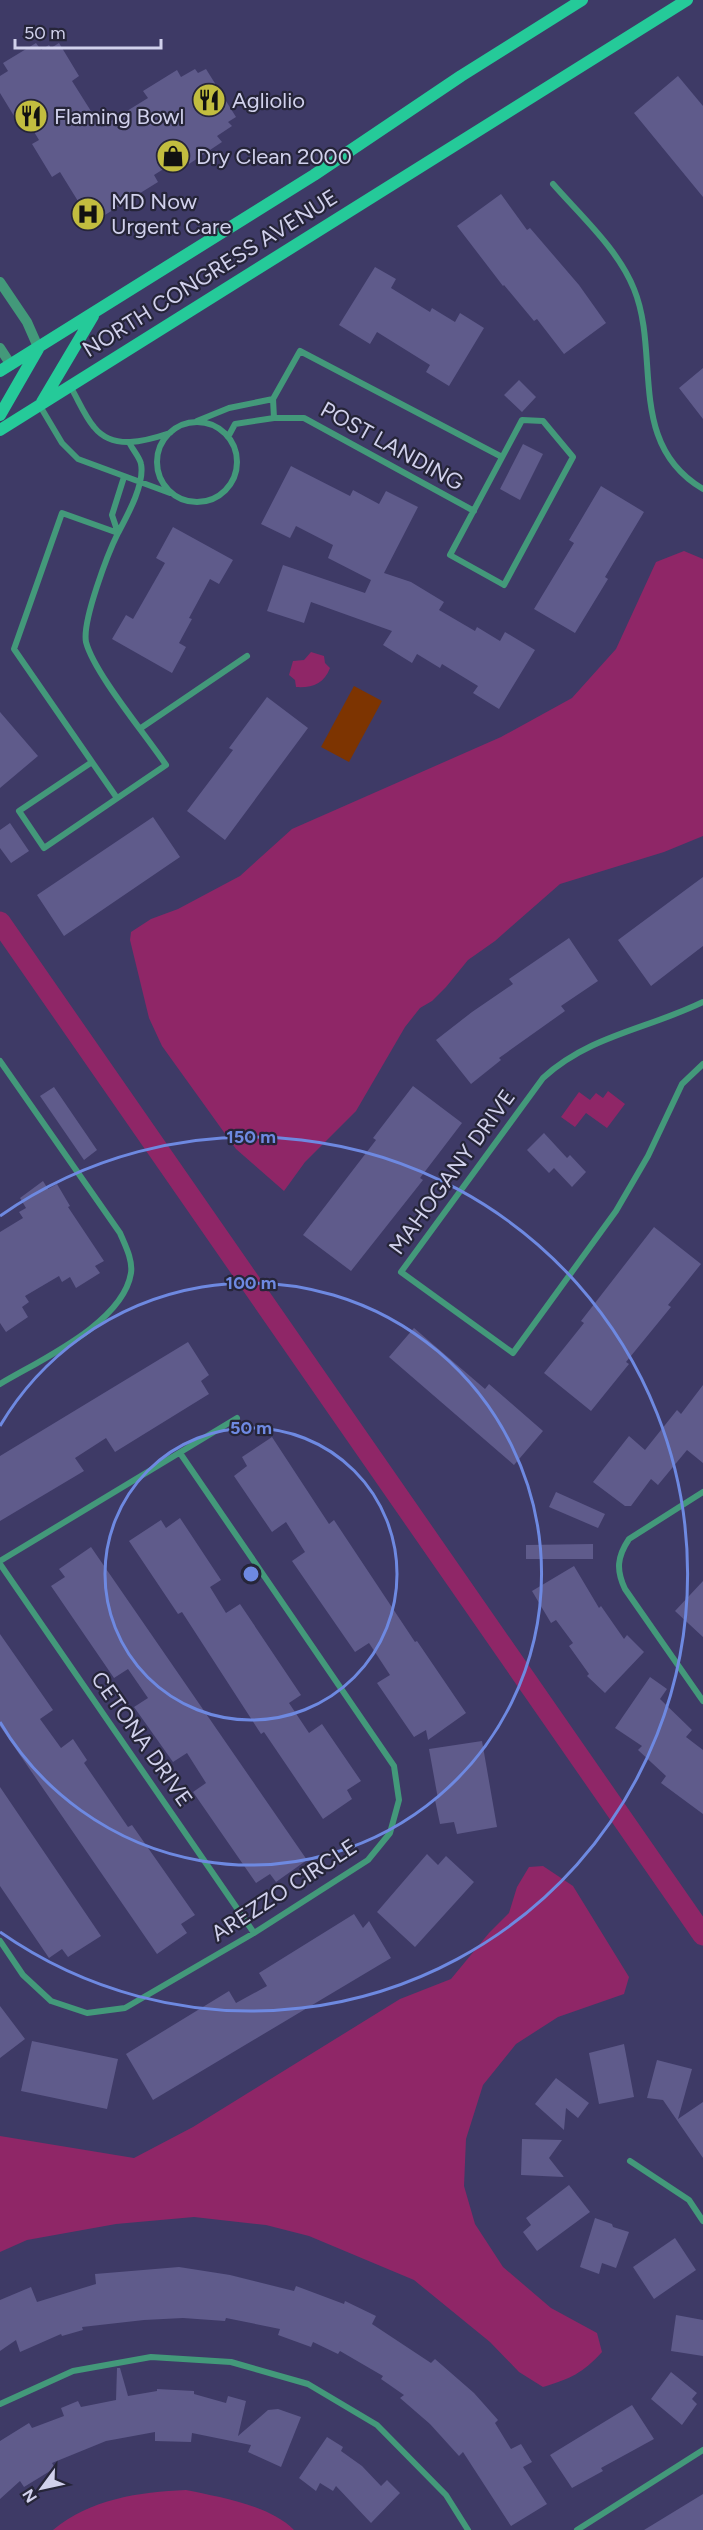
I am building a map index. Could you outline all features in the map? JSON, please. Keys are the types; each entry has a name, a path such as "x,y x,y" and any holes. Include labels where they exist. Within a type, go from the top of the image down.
{"main road":[{"name":"NORTH CONGRESS AVENUE","path":"5,368 315,175 461,76 582,0"},
{"name":"NORTH CONGRESS AVENUE","path":"0,430 687,0"},
{"path":"40,405 95,312"},
{"path":"0,416 38,347"}],"street":[{"path":"553,184 620,263 633,287 643,314 649,401 653,418 671,460 686,477 703,489"},
{"path":"0,282 27,322 38,347"},
{"path":"0,348 5,368"},
{"path":"274,417 273,399 300,351 502,457"},
{"path":"69,386 96,430 130,444 170,433"},
{"path":"174,494 164,484 157,463 162,442 170,433 181,426 229,408 273,399"},
{"path":"40,405 62,443 78,459 174,494 184,500 196,502 210,500 221,494 230,485 236,473 237,461 228,437 218,428 206,423 193,422"},
{"name":"POST LANDING","path":"228,437 235,424 274,417 304,418 474,511"},
{"name":"POST LANDING","path":"522,420 543,421 573,457 504,585 450,555 502,457 522,420"},
{"path":"92,762 19,811 44,849 166,765 105,678 87,643 87,615 118,533 127,520 139,482 141,464 130,444"},
{"path":"118,533 112,515 124,477"},
{"path":"117,798 14,649 62,513 118,533"},
{"path":"141,728 247,656"},
{"name":"MAHOGANY DRIVE","path":"703,1002 637,1029 609,1036 562,1061 543,1078 401,1272 513,1353 616,1211 648,1156 682,1084 703,1064"},
{"path":"0,1061 120,1233 128,1251 131,1271 127,1287 121,1298 101,1322 0,1384"},
{"path":"0,1563 237,1418"},
{"name":"AREZZO CIRCLE","path":"0,1941 23,1975 51,2001 87,2013 125,2008 254,1933 368,1860 390,1833 399,1800 394,1766 180,1454"},
{"path":"703,1492 629,1539 620,1557 619,1577 703,1701"},
{"name":"CETONA DRIVE","path":"0,1563 254,1933"},
{"path":"630,2161 689,2200 703,2221"},
{"path":"0,2404 73,2371 151,2357 231,2362 308,2384 377,2425 446,2495 468,2530"},
{"path":"577,2530 698,2456 703,2450"}],"shaded area":[{"path":"684,551 703,559 703,836 664,852 560,884 495,941 468,960 432,1001 420,1008 405,1027 356,1111 305,1162 284,1191 236,1149 162,1046 149,1018 130,940 131,932 151,919 178,909 240,876 292,829 501,737 572,698 616,649 656,562"},
{"path":"311,652 324,656 325,663 330,668 317,684 296,687 295,680 289,675 293,661 304,660"},
{"path":"354,686 382,701 349,762 321,747"},
{"path":"608,1091 625,1104 607,1128 586,1113 575,1127 561,1117 579,1092 590,1100 596,1093 603,1098"},
{"path":"543,1866 573,1886 629,1977 624,1994 558,2017 516,2044 483,2085 466,2139 464,2186 475,2224 503,2267 551,2308 597,2333 602,2352 582,2370 569,2378 543,2387 519,2372 490,2342 414,2280 309,2236 266,2225 194,2217 116,2224 27,2240 0,2252 0,2136 134,2158 193,2127 400,1999 451,1979 489,1933 509,1913 517,1887 529,1867"},
{"path":"186,2490 258,2508 284,2521 294,2530 53,2530 67,2519 99,2504 133,2495"}],"building":[{"path":"36,43 41,50 59,43 79,76 72,81 101,127 148,98 143,91 177,70 181,77 195,69 198,73 206,69 236,117 228,122 232,126 217,136 222,142 189,164 184,156 154,175 158,182 84,228 73,211 81,206 60,172 52,177 32,144 39,140 22,112 14,116 0,93 0,76 8,71 3,63"},
{"path":"678,76 703,106 703,197 634,113"},
{"path":"501,194 527,230 530,228 579,285 606,323 564,354 537,319 534,321 503,286 457,226"},
{"path":"375,267 396,279 391,288 430,312 432,308 455,322 460,313 484,328 449,386 426,372 430,365 377,332 370,344 339,325"},
{"path":"703,368 703,419 679,388"},
{"path":"519,380 536,397 522,412 504,395"},
{"path":"523,444 543,454 520,500 500,489"},
{"path":"291,466 350,496 353,490 379,504 386,491 418,507 384,573 411,582 444,602 439,610 475,631 477,627 500,641 505,632 535,650 499,709 473,693 478,686 442,664 440,668 417,654 412,663 383,645 392,631 311,602 304,623 267,611 283,565 365,593 371,580 328,558 333,545 296,526 290,538 261,524"},
{"path":"601,486 644,512 605,577 608,579 575,633 534,609 574,543 569,540"},
{"path":"173,527 233,560 219,584 210,579 189,618 192,619 179,643 186,647 172,673 112,639 126,615 133,619 165,563 156,558"},
{"path":"267,697 308,728 225,840 187,811 233,750 229,748"},
{"path":"0,712 38,756 0,788"},
{"path":"153,817 180,857 64,936 37,895"},
{"path":"10,823 29,851 11,863 0,848 0,830"},
{"path":"703,877 703,946 651,986 618,940"},
{"path":"569,938 598,981 561,1006 565,1011 499,1058 501,1060 471,1084 436,1040 513,984 509,979"},
{"path":"413,1086 462,1123 420,1178 423,1180 351,1271 303,1235 376,1140 373,1138"},
{"path":"54,1087 97,1150 84,1160 40,1096"},
{"path":"544,1133 567,1158 570,1155 586,1172 572,1187 554,1168 549,1173 527,1150"},
{"path":"43,1181 48,1189 57,1184 70,1206 68,1207 104,1261 95,1266 100,1273 76,1288 70,1277 62,1282 59,1276 25,1296 29,1302 22,1307 28,1317 6,1332 0,1323 0,1232 23,1218 19,1212 26,1208 20,1198"},
{"path":"654,1227 701,1264 668,1305 671,1307 626,1362 629,1364 591,1411 544,1373 584,1323 581,1321"},
{"path":"414,1328 485,1389 489,1384 543,1431 514,1465 389,1357"},
{"path":"188,1342 209,1375 201,1381 209,1394 115,1452 106,1438 75,1458 84,1471 0,1521 0,1456"},
{"path":"703,1385 703,1463 687,1450 658,1485 651,1479 631,1506 625,1506 593,1482 629,1436 645,1450 677,1410 681,1414"},
{"path":"272,1437 329,1524 334,1520 415,1642 417,1641 466,1713 428,1740 426,1730 414,1737 377,1683 390,1675 369,1643 355,1652 292,1561 305,1552 286,1522 272,1532 234,1476 247,1466 242,1457"},
{"path":"556,1492 605,1514 598,1528 549,1507"},
{"path":"180,1518 221,1580 210,1587 226,1613 240,1604 301,1695 289,1703 309,1733 322,1724 361,1781 347,1790 352,1799 323,1819 264,1732 261,1734 182,1612 178,1614 129,1541 161,1520 166,1528"},
{"path":"593,1544 593,1559 526,1559 526,1545"},
{"path":"91,1547 307,1860 276,1882 270,1874 256,1883 193,1792 206,1783 187,1753 173,1762 134,1707 148,1698 128,1669 114,1678 51,1586 65,1577 59,1569"},
{"path":"574,1566 599,1608 601,1606 624,1639 627,1635 644,1652 605,1693 587,1676 589,1674 569,1646 573,1643 556,1620 551,1623 532,1591"},
{"path":"703,1581 703,1637 675,1611"},
{"path":"0,1634 53,1710 40,1719 61,1748 73,1739 87,1760 84,1763 128,1827 132,1825 195,1915 181,1924 187,1933 157,1954 0,1726"},
{"path":"650,1677 667,1689 660,1699 692,1730 686,1737 703,1750 703,1814 661,1783 666,1776 638,1750 642,1746 615,1728"},
{"path":"482,1741 497,1827 457,1834 454,1822 440,1824 429,1749"},
{"path":"0,1787 101,1936 68,1957 62,1949 49,1958 0,1886"},
{"path":"427,1854 438,1865 446,1856 474,1882 415,1947 377,1912"},
{"path":"354,1914 363,1928 369,1921 391,1958 153,2100 126,2054 229,1991 236,2003 267,1986 259,1973"},
{"path":"0,2006 25,2039 0,2058"},
{"path":"32,2041 118,2059 107,2109 21,2091"},
{"path":"624,2044 634,2097 599,2104 589,2053"},
{"path":"657,2060 692,2069 678,2119 703,2102 703,2158 663,2100 647,2098"},
{"path":"556,2078 589,2103 578,2118 566,2108 564,2130 535,2104"},
{"path":"522,2139 562,2140 549,2158 564,2177 521,2175"},
{"path":"569,2185 590,2212 537,2251 523,2232 531,2225 526,2218"},
{"path":"595,2218 629,2232 616,2268 602,2263 599,2274 580,2267"},
{"path":"675,2238 696,2270 654,2299 633,2267"},
{"path":"179,2267 230,2275 294,2291 296,2286 344,2304 345,2301 376,2316 372,2324 431,2363 435,2359 474,2393 498,2420 495,2423 511,2449 521,2444 532,2462 523,2467 547,2504 511,2526 463,2452 459,2456 430,2424 400,2398 404,2395 381,2379 383,2376 340,2351 338,2354 313,2342 311,2347 278,2335 280,2329 226,2318 225,2321 183,2318 144,2320 82,2327 83,2330 62,2336 61,2334 20,2352 16,2340 0,2351 0,2300 31,2287 37,2302 96,2284 95,2274"},
{"path":"676,2315 703,2320 703,2356 671,2351"},
{"path":"117,2368 120,2368 128,2396 157,2391 157,2389 194,2391 194,2394 226,2403 228,2396 246,2401 238,2436 268,2410 278,2409 301,2417 281,2467 248,2452 251,2445 192,2433 191,2442 155,2441 155,2432 106,2441 52,2463 55,2468 24,2487 20,2481 0,2499 0,2441 29,2423 32,2428 64,2416 61,2408 78,2401 81,2407 116,2400"},
{"path":"671,2372 697,2393 692,2399 697,2404 682,2425 651,2399"},
{"path":"632,2405 654,2439 601,2468 603,2471 572,2488 550,2455"},
{"path":"327,2437 343,2447 341,2451 362,2466 381,2486 387,2480 400,2493 371,2523 336,2486 333,2491 320,2483 316,2491 299,2478"},
{"path":"703,2494 703,2530 644,2530"}],"waterway":[{"path":"0,922 703,1935"}],"place":[{"name":"Agliolio","path":"209,100"},
{"name":"Flaming Bowl","path":"31,116"},
{"name":"Dry Clean 2000","path":"173,156"},
{"name":"MD Now Urgent Care","path":"88,214"}]}
